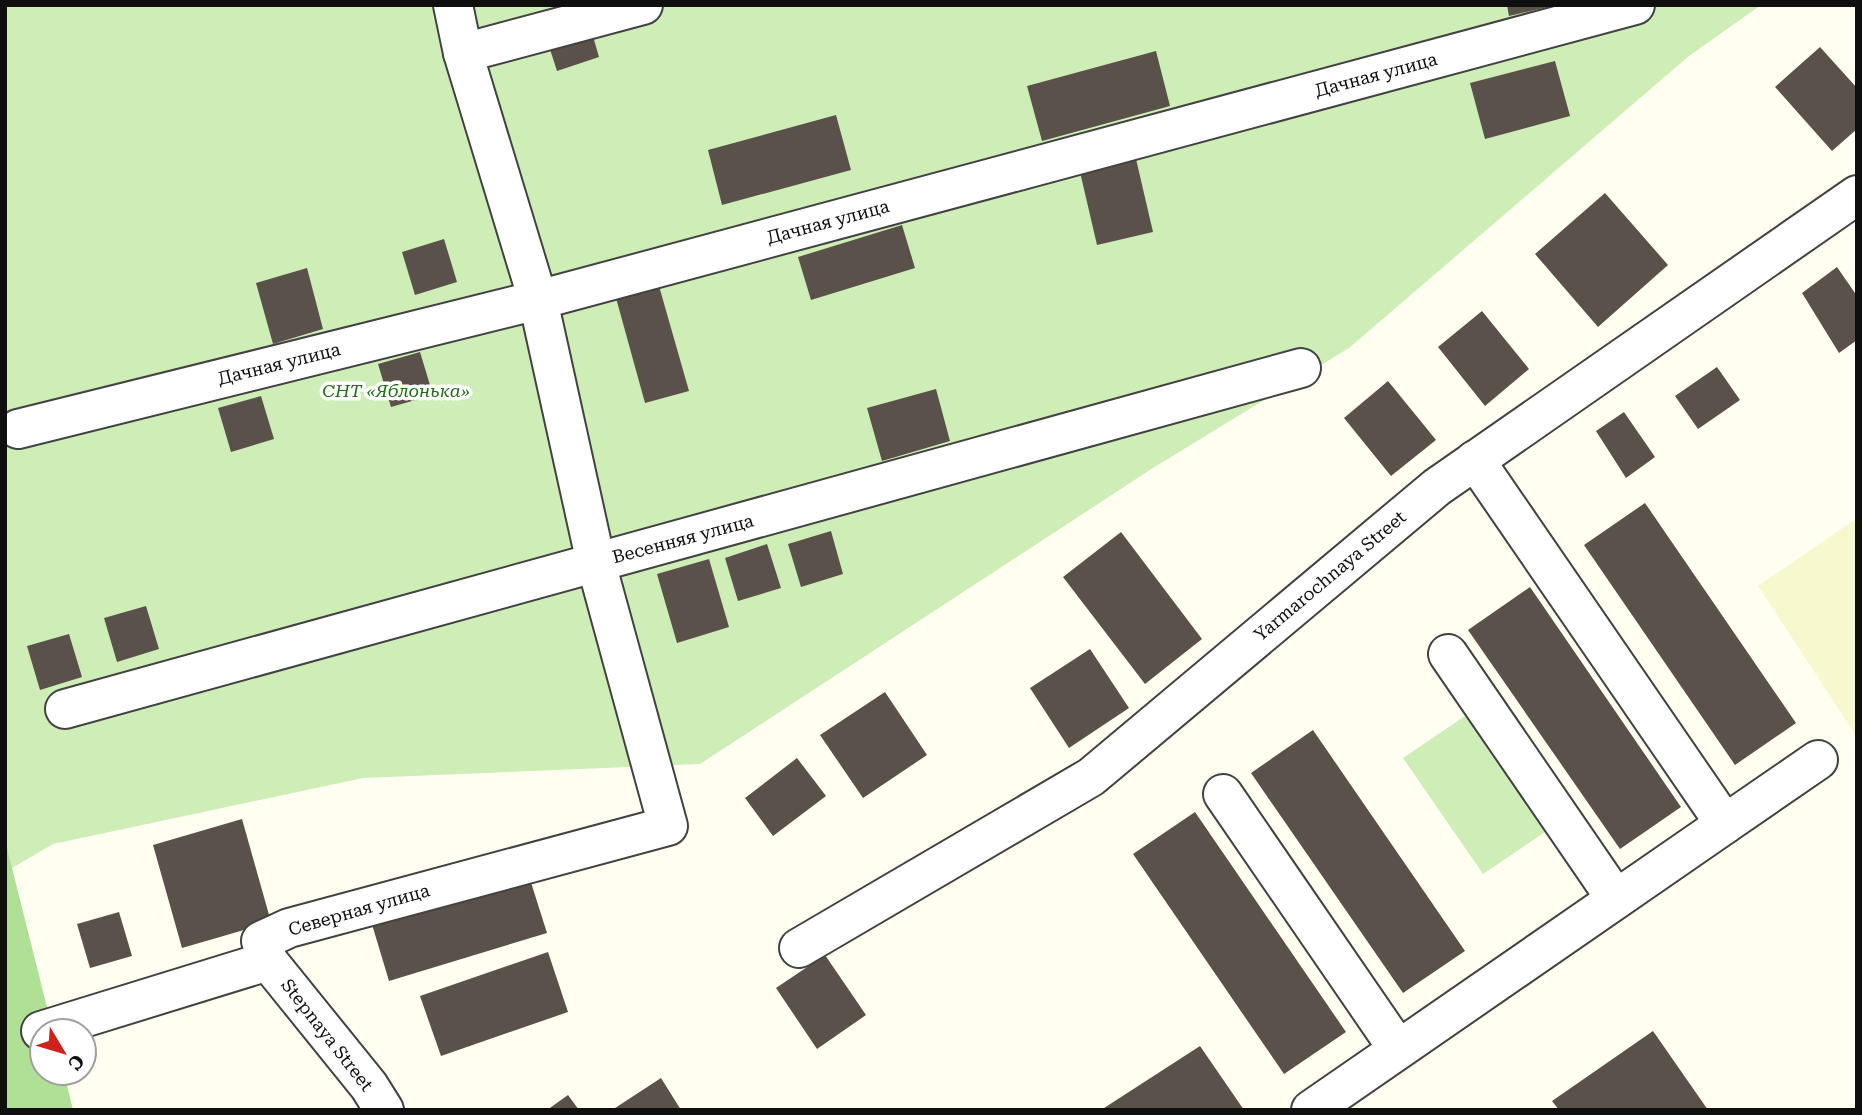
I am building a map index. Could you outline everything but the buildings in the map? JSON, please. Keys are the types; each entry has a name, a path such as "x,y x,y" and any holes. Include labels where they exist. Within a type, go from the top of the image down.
{"street":[{"path":"453,5 464,53 538,300 596,563"},
{"path":"464,53 643,5"},
{"name":"Дачная улица","path":"18,429 538,300 1635,5"},
{"name":"Yarmarochnaya Street","path":"799,948 1091,777 1437,487 1857,195"},
{"name":"Весенняя улица","path":"65,709 1301,369"},
{"path":"1475,460 1725,824"},
{"name":"Северная улица","path":"268,961 261,941 289,928 668,826 596,563"},
{"path":"1448,654 1616,899"},
{"path":"1311,1110 1818,760"},
{"path":"1223,794 1398,1049"},
{"path":"86,1017 268,961"},
{"name":"Stepnaya Street","path":"268,961 369,1086 384,1110"}],"green space":[{"name":"СНТ «Яблонька»","path":"5,5 1761,5 1689,56 1349,348 1153,468 700,764 363,778 53,844 5,872"},
{"path":"1857,518 1857,737 1758,586"},
{"path":"1468,714 1548,830 1483,874 1403,758"},
{"path":"5,840 49,1017 28,1017 28,1087 67,1087 73,1110 5,1110"}]}
